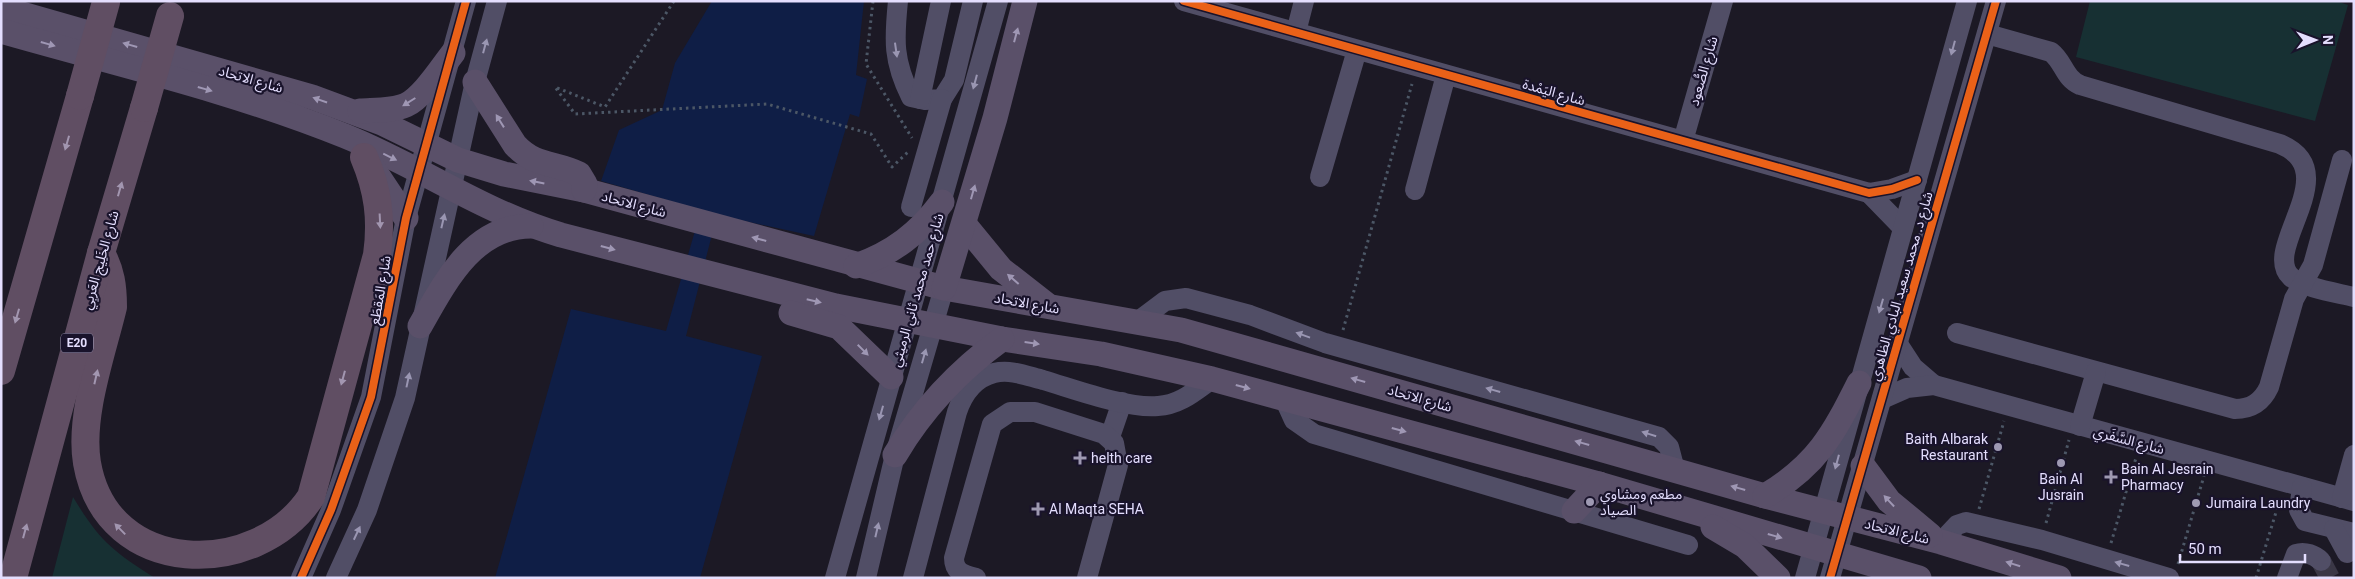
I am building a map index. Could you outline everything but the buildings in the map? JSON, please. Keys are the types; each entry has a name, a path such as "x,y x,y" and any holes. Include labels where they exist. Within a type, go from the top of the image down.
{"highway":[{"path":"1,371 106,1"},
{"name":"شارع الخَلِيج العَربِي","path":"13,578 101,253 172,9"},
{"path":"101,253 110,274 113,288 113,307 86,419 85,442 87,464 102,506 115,524 131,540 149,553 185,567 202,569 236,565 260,554 281,540 303,512 310,497 377,255 380,230 379,205 374,180 356,147"},
{"path":"1,302 17,269 41,233"}],"main road":[{"name":"شارع حمد محمد ثاني الرميثي","path":"944,288 964,224 1025,1"},
{"name":"شارع الاتحاد","path":"1,8 280,87 354,112 458,160 504,174 584,190 918,282 1052,308 1137,322 1208,337 1765,496 1941,542 2059,578"},
{"name":"شارع الاتحاد","path":"1,31 235,97 418,171 478,204 531,226 561,235 766,290 1002,339 1101,354 1212,379 1599,484 1825,551 1884,574 1919,578"},
{"path":"354,112 392,108 408,104 432,80 453,53"},
{"path":"475,82 521,152 538,162 579,174 585,184 584,190"},
{"path":"356,147 406,218"},
{"path":"856,266 876,259 913,236 942,202"},
{"path":"964,224 1001,269 1052,308"},
{"path":"420,326 448,278 472,250 497,232 508,228 531,226"},
{"path":"766,290 780,308 790,313 839,327 891,377"},
{"path":"895,455 913,426 939,393 979,356 1002,339"},
{"path":"1765,496 1802,470 1826,444 1859,382"},
{"path":"1863,466 1889,501 1916,526 1941,542"},
{"path":"1574,511 1599,484"},
{"path":"1685,510 1745,546 1778,578"}],"street":[{"name":"شارع المَقطَع","path":"300,578 331,510 371,397 406,218 466,1"},
{"path":"336,578 367,510 405,398 475,82 497,1"},
{"path":"898,1 894,36 899,74 911,97 942,99"},
{"path":"920,99 941,1"},
{"path":"911,207 942,99 954,80 973,1"},
{"name":"شارع حمد محمد ثاني الرميثي","path":"835,578 998,1"},
{"name":"شارع اليَمْدة","path":"1184,1 1869,193 1892,189 1916,180"},
{"path":"1296,32 1304,1"},
{"name":"شارع الصُّعود","path":"1683,141 1723,1"},
{"name":"شارع د. محمد سعيد البادي الظاهري","path":"1805,578 1825,551 1836,515 1859,382 1966,1"},
{"name":"شارع د. محمد سعيد البادي الظاهري","path":"1836,515 1863,466 1959,123 1996,1"},
{"path":"1987,34 2052,52 2069,78 2080,85 2280,144 2293,151 2304,164 2307,183 2284,258 2284,266 2292,278 2302,284 2354,297"},
{"path":"1320,177 1357,50"},
{"path":"1416,190 1446,75"},
{"path":"1935,114 1949,112 1956,116 1959,123"},
{"path":"1957,333 2235,410 2250,407 2262,399 2269,386 2294,299 2313,265 2342,160"},
{"path":"1869,193 1903,228"},
{"name":"شارع حمد محمد ثاني الرميثي","path":"866,578 895,455 944,288"},
{"path":"1137,322 1165,301 1186,298 1235,310 1339,346 1659,437 1669,447 1675,470"},
{"name":"شارع السَّفَري","path":"1898,344 1913,367 1934,385"},
{"path":"2077,425 2096,372"},
{"path":"913,578 957,412 966,391 979,380 995,373 1018,373 1122,402 1148,407 1167,405 1184,399 1212,379"},
{"path":"1035,412 1046,381"},
{"name":"شارع السَّفَري","path":"1882,399 1907,388 1934,385 2348,500"},
{"path":"1284,398 1294,420 1314,434 1688,545"},
{"path":"1110,437 1122,402"},
{"path":"976,578 959,572 954,564 954,558 992,424 1010,412 1035,412 1110,437 1117,449 1118,465 1087,578"},
{"path":"2348,500 2354,455"},
{"path":"2293,484 2299,510 2302,517 2309,523 2354,534"},
{"path":"1941,542 1961,523 1975,524 2042,540 2106,560 2173,573"},
{"path":"2334,529 2347,553"},
{"name":"شارع د. محمد سعيد البادي الظاهري","path":"1825,551 1830,578"},
{"path":"2287,578 2296,554 2301,552 2310,554 2321,561"}],"path":[{"path":"674,1 605,106 555,87 575,114 767,104 871,134 892,168 910,150"},
{"path":"873,1 866,64 916,144"},
{"path":"1339,346 1417,66"},
{"path":"1975,524 2009,406"},
{"path":"2042,540 2077,425"},
{"path":"2106,560 2141,443"},
{"path":"2173,573 2208,461"},
{"path":"2256,578 2293,484"}],"green space":[{"path":"2090,1 2336,1 2348,5 2315,121 2076,57"},
{"path":"73,497 91,524 108,544 155,578 52,578"}],"water":[{"path":"712,1 864,1 856,75 867,79 859,117 850,114 814,236 717,215 686,336 762,356 700,578 495,578 571,309 666,331 701,210 601,181 619,130 662,110 675,63"}],"tunnel":[{"path":"2321,561 2330,578"}],"cycle path":[{"path":"301,578 331,510 371,397 406,218 466,1"},
{"path":"1184,1 1869,193 1892,189 1917,180"},
{"path":"1830,578 1996,1"}],"place":[{"name":"Baith Albarak Restaurant","path":"1998,447"},
{"name":"helth care","path":"1080,458"},
{"name":"Bain Al Jusrain","path":"2061,463"},
{"name":"Bain Al Jesrain Pharmacy","path":"2111,477"},
{"name":"مطعم ومشاوي الصياد","path":"1590,502"},
{"name":"Jumaira Laundry","path":"2196,503"},
{"name":"Al Maqta SEHA","path":"1038,509"}]}
